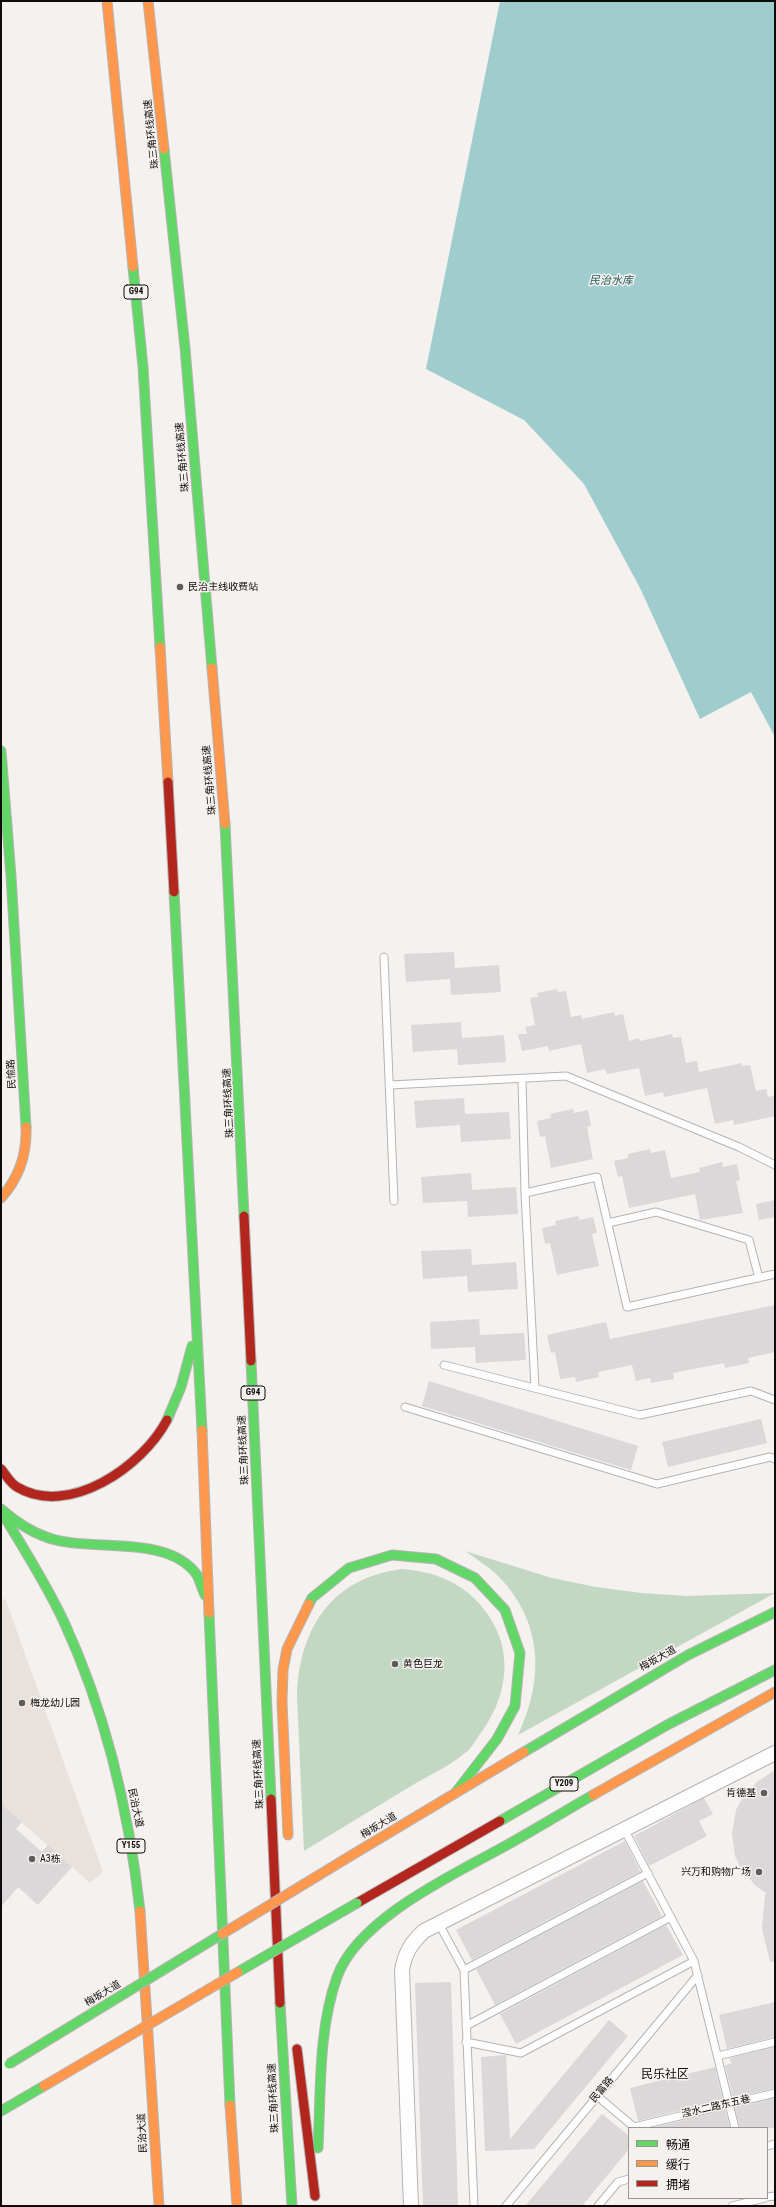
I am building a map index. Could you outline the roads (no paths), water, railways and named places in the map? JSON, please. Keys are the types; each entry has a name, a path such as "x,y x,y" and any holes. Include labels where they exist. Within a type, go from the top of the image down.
{"main road":[{"name":"G94","path":"107,1 144,382 157,584 197,1319 208,1609 232,2138 237,2206"},
{"name":"珠三角环线高速","path":"148,1 185,348 228,862 284,2095 292,2206"},
{"name":"民愉路","path":"1,751 10,917 26,1147 18,1173 1,1198"},
{"path":"1,1469 17,1487 31,1494 47,1496 87,1490 109,1480 148,1449 164,1423 182,1380 197,1319"},
{"path":"1,1510 13,1520 36,1533 65,1542 160,1550 182,1559 196,1575 204,1592 208,1609"},
{"name":"民治大道","path":"1,1510 50,1594 78,1653 116,1768 128,1824 141,1915 159,2206"},
{"path":"288,1846 282,1697 282,1673 286,1650 294,1628 306,1607 321,1589 338,1574 379,1556 401,1553 424,1555 446,1561 466,1571 484,1584 498,1601 510,1620 517,1641 520,1663 519,1686 514,1707 505,1727 456,1792"},
{"name":"梅坂大道","path":"4,2066 641,1681 688,1655 775,1612"},
{"name":"Y209","path":"1,2111 667,1724 775,1670"},
{"path":"314,2201 327,2021 332,1990 346,1959 365,1936 392,1914 456,1874 775,1692"},
{"path":"290,1885 290,1901"},
{"path":"292,1932 292,1948"},
{"path":"296,2042 297,2066 314,2201"}],"street":[{"path":"411,2206 402,1970 405,1955 413,1941 424,1931 775,1753"}],"lane":[{"path":"384,957 394,1201"},
{"path":"390,1085 566,1076 739,1147 775,1165"},
{"path":"522,1079 525,1193 535,1388"},
{"path":"525,1193 597,1177 627,1308 775,1274"},
{"path":"608,1223 656,1212 749,1240 759,1278"},
{"path":"444,1365 640,1415 752,1391 775,1400"},
{"path":"405,1407 658,1484 770,1457 775,1459"},
{"path":"624,1829 694,1961 735,2127"},
{"path":"464,1970 648,1873"},
{"path":"466,2026 671,1917"},
{"path":"439,1924 464,1970 474,2206"},
{"path":"466,2042 521,2053 694,1961"},
{"name":"民富路","path":"506,2206 698,1975"},
{"path":"718,2056 775,2042"},
{"name":"滢水二路东五巷","path":"597,2096 634,2127 775,2093"},
{"path":"598,2206 618,2182 628,2179"},
{"path":"732,2206 763,2199"}],"water":[{"name":"民治水库","path":"500,1 775,1 775,737 751,692 700,719 640,588 584,484 524,420 426,369"}],"place":[{"name":"民治主线收费站","path":"180,587"},
{"name":"黄色巨龙","path":"395,1664"},
{"name":"梅龙幼儿园","path":"22,1703"},
{"name":"肯德基","path":"764,1793"},
{"name":"A3栋","path":"32,1859"},
{"name":"兴万和购物广场","path":"759,1872"}],"district":[{"name":"民乐社区","path":"665,2075"}]}
